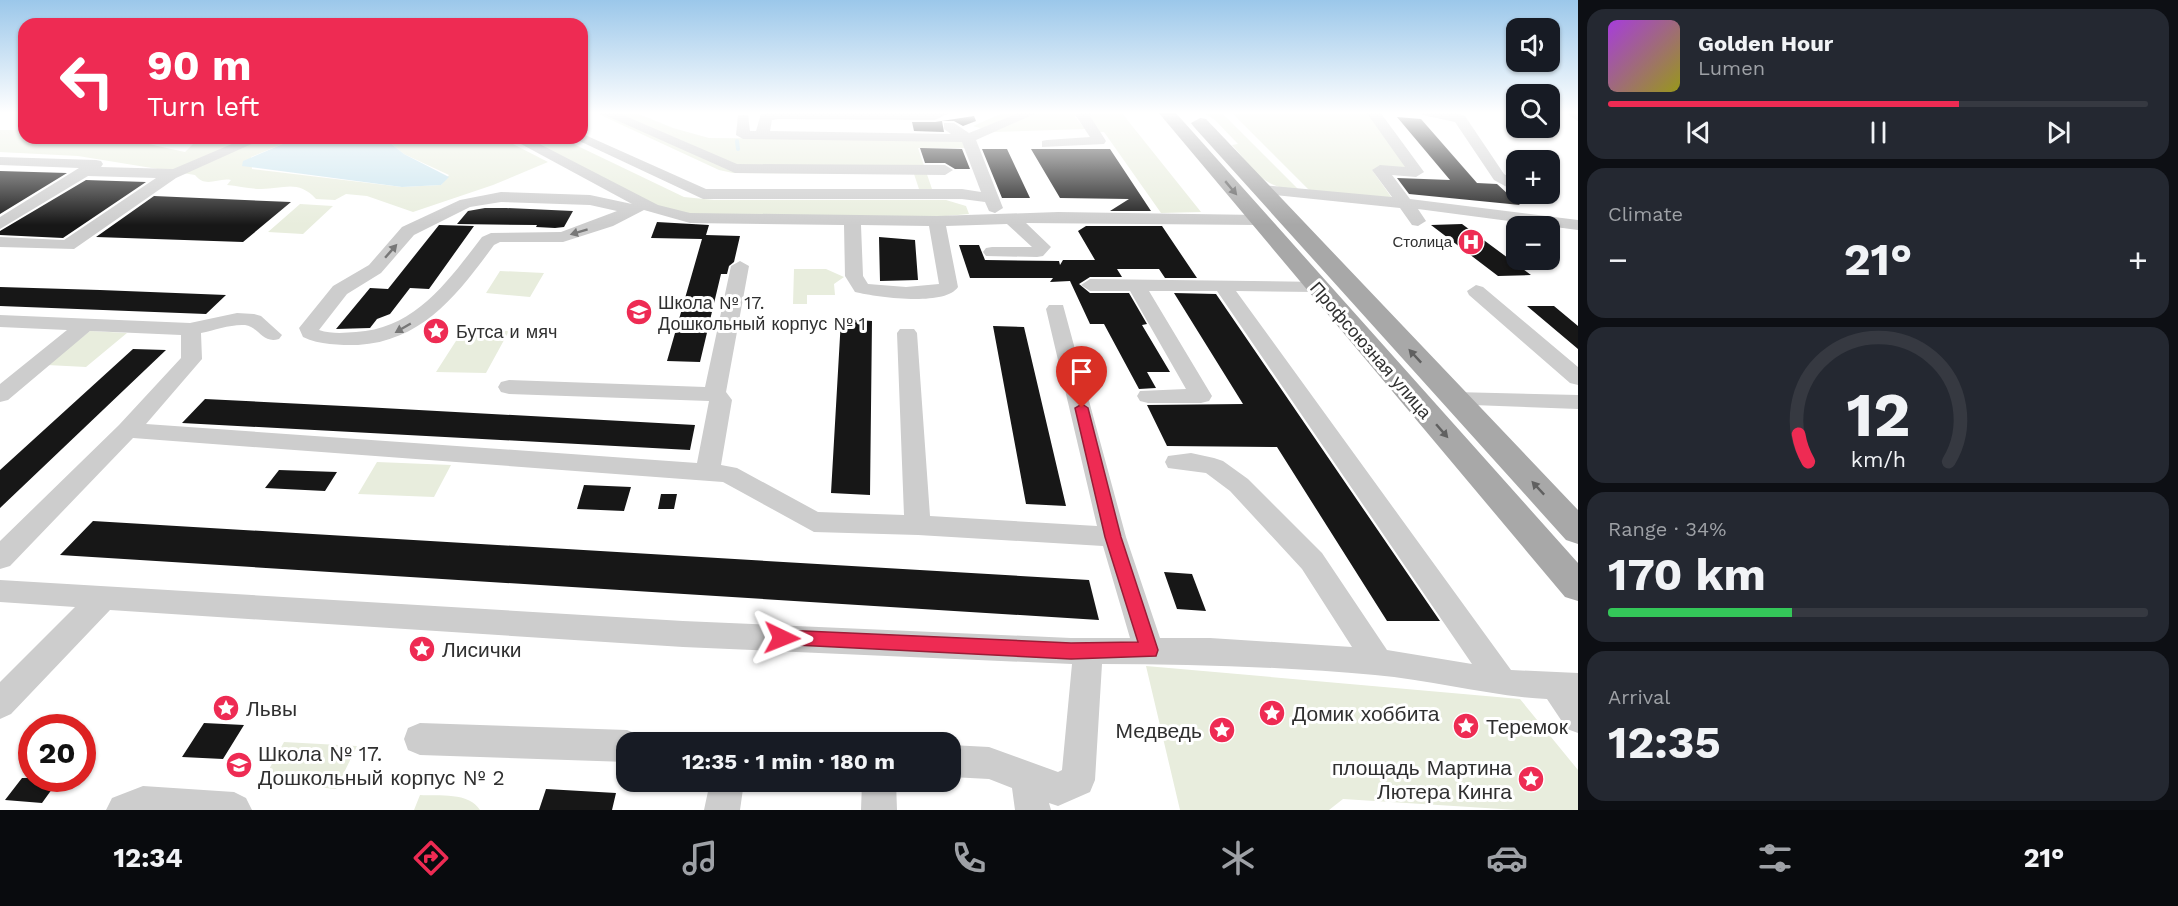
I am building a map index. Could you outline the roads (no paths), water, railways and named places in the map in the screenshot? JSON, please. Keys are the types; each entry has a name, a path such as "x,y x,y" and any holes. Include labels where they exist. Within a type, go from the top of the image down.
{"main road":[{"name":"Профсоюзная улица","path":"1199,150 1578,587"},
{"name":"Профсоюзная улица","path":"1225,150 1578,531"}],"street":[{"path":"0,242 68,245 171,174 229,150"},
{"path":"538,150 638,207"},
{"path":"606,150 703,194 962,194 989,198"},
{"path":"693,150 735,168 945,170"},
{"path":"972,150 989,198 1006,218 1042,247 1037,252 992,252"},
{"path":"1202,153 1206,150"},
{"path":"1215,150 1228,153"},
{"path":"1401,150 1416,171 1380,170 1418,221"},
{"path":"1481,150 1499,177 1506,181"},
{"path":"0,161 96,164 0,224"},
{"path":"86,171 171,174"},
{"path":"1262,190 1525,216"},
{"path":"638,207 597,226 563,237 506,237 488,241 441,303 390,335 361,340 320,338 310,333 309,328 340,290 375,269 408,231 466,203 501,196 590,200 638,207 690,218 937,221 1006,218 1258,220"},
{"path":"1535,204 1549,216"},
{"path":"852,220 854,276 862,288 920,292 941,291 949,287 937,221"},
{"path":"1560,221 1578,225"},
{"path":"715,394 740,266"},
{"path":"1090,285 1315,286"},
{"path":"1137,285 1201,396 1148,396"},
{"path":"1222,285 1503,683"},
{"path":"1476,291 1578,378"},
{"path":"1056,309 1113,537 1149,650"},
{"path":"0,321 190,329 237,319 254,320 272,335"},
{"path":"0,395 86,324"},
{"path":"0,558 127,430 191,358 194,341 190,329"},
{"path":"907,333 918,525"},
{"path":"509,387 715,394 721,400 707,472"},
{"path":"1454,399 1578,402"},
{"path":"127,430 728,474 814,522 918,525 1113,537"},
{"path":"1177,462 1191,461 1214,468 1239,485 1312,561 1378,662"},
{"path":"0,591 683,634 1088,651 1149,650 1378,662 1503,683 1567,687 1578,718"},
{"path":"0,704 104,597"},
{"path":"961,762 989,763 1030,794 1058,789 1078,780 1088,651"},
{"path":"420,739 616,746"},
{"path":"722,810 725,792"},
{"path":"879,792 879,810"},
{"path":"124,810 143,804 234,810"}],"water":[{"path":"269,150 399,150 449,177 441,185 402,187 242,166 243,161"}],"place":[{"name":"Столица","path":"1471,242"},
{"name":"Школа № 17. Дошкольный корпус № 1","path":"639,312"},
{"name":"Бутса и мяч","path":"436,331"},
{"name":"Лисички","path":"422,649"},
{"name":"Львы","path":"226,708"},
{"name":"Домик хоббита","path":"1272,713"},
{"name":"Теремок","path":"1466,726"},
{"name":"Медведь","path":"1222,730"},
{"name":"Школа № 17. Дошкольный корпус № 2","path":"239,765"},
{"name":"площадь Мартина Лютера Кинга","path":"1531,779"}]}
